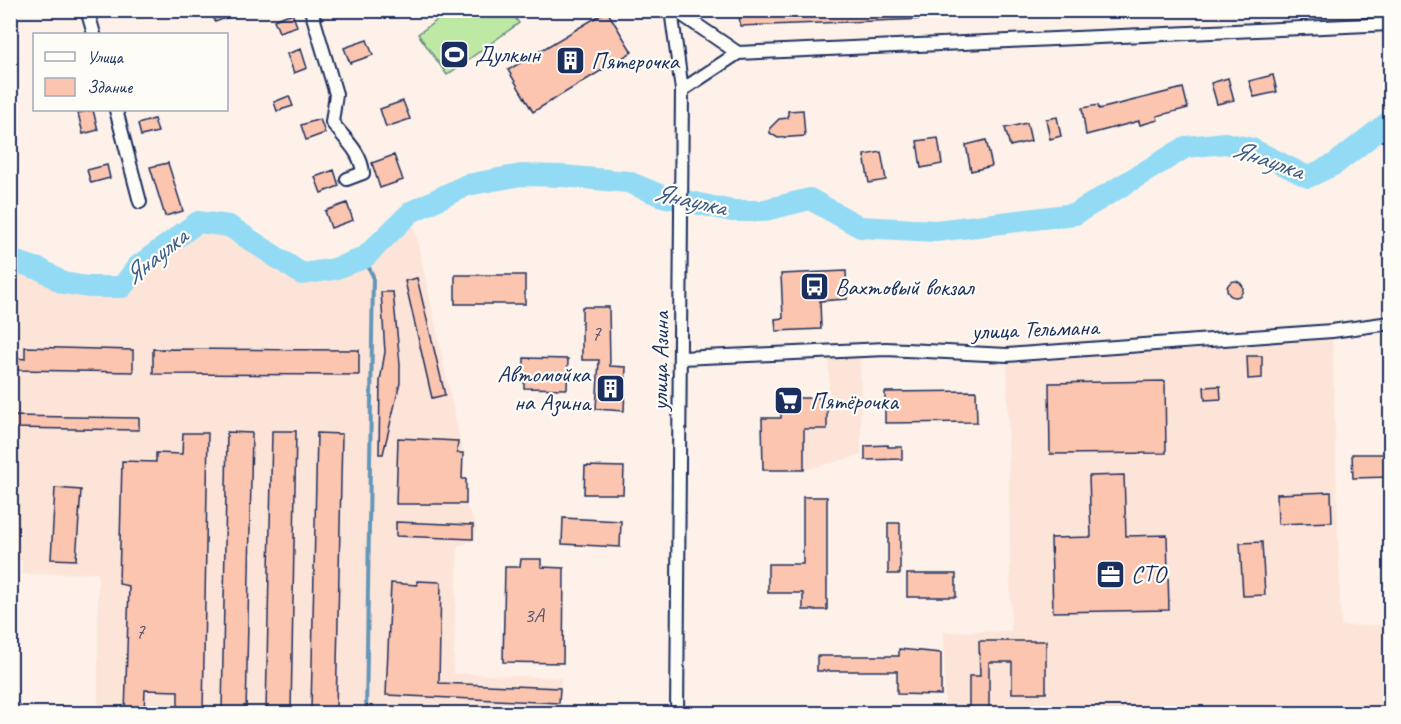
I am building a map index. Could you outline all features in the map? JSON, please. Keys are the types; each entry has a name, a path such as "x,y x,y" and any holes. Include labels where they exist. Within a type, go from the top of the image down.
{"street":[{"path":"87,10 94,33"},
{"path":"311,10 336,94 332,122 350,141 362,165 363,173 347,179"},
{"path":"673,10 738,53"},
{"name":"улица Азина","path":"673,10 682,90 683,149 677,714"},
{"path":"682,90 738,53 1390,24"},
{"path":"116,111 140,202"},
{"name":"улица Тельмана","path":"681,358 886,349 1007,355 1332,332 1390,323"}],"shaded area":[{"path":"411,212 463,453 466,504 476,526 475,540 458,546 453,673 561,678 559,713 98,713 98,573 22,574 22,560 11,561 10,260 42,270 63,283 88,287 122,287 138,266 198,222 229,226 303,274 334,269 364,258"},
{"path":"1332,331 1341,626 1390,625 1390,713 945,713 944,632 1011,631 1007,355"},
{"path":"860,358 861,455 804,470 804,418 829,402 829,359"}],"green space":[{"name":"Дулкын","path":"450,11 510,11 519,23 447,75 418,34"}],"building":[{"path":"211,10 242,10 242,12 215,22"},
{"path":"739,10 926,10 926,19 740,26"},
{"name":"Пятерочка","path":"607,11 632,52 533,112 508,70"},
{"path":"292,13 297,26 279,32 274,20"},
{"path":"367,40 373,55 350,63 344,48"},
{"path":"301,49 307,68 294,73 287,54"},
{"path":"1273,75 1277,92 1254,97 1249,81"},
{"path":"1228,78 1234,100 1217,104 1211,83"},
{"path":"1183,88 1188,108 1157,116 1158,120 1140,125 1139,121 1086,135 1082,108 1098,105 1099,109"},
{"path":"289,96 293,106 277,111 274,102"},
{"path":"403,101 410,119 386,127 380,109"},
{"path":"803,110 805,136 778,138 770,133 770,128 779,119 788,118 788,111"},
{"path":"93,111 98,130 83,134 78,113"},
{"path":"1057,117 1061,136 1050,139 1046,119"},
{"path":"154,119 158,132 141,136 138,124"},
{"path":"320,119 325,133 306,140 301,125"},
{"path":"1027,123 1031,141 1010,146 1005,128"},
{"path":"938,138 942,164 921,168 917,141"},
{"path":"986,140 992,166 971,171 966,145"},
{"path":"881,152 886,180 869,183 864,155"},
{"path":"394,155 403,180 380,188 372,163"},
{"path":"168,163 183,211 165,216 150,167"},
{"path":"107,165 110,178 91,183 87,170"},
{"path":"334,170 339,186 321,193 315,177"},
{"path":"347,203 353,220 331,228 325,211"},
{"name":"Вахтовый вокзал","path":"846,271 847,299 820,301 821,329 776,331 775,319 783,318 781,274"},
{"path":"455,275 525,275 525,304 455,304"},
{"path":"417,278 445,395 432,398 405,281"},
{"path":"1232,281 1238,281 1243,289 1241,295 1232,297 1227,292 1227,286"},
{"path":"381,292 393,292 400,383 383,454 379,454 380,381 385,352"},
{"path":"582,307 609,307 610,366 626,367 624,411 596,409 599,360 582,360"},
{"path":"25,347 133,350 133,372 17,370 17,358 25,359"},
{"path":"153,349 359,350 359,375 153,374"},
{"path":"1247,356 1262,356 1262,378 1248,379"},
{"path":"524,358 568,359 567,389 524,388"},
{"path":"1165,381 1166,453 1050,454 1049,383"},
{"path":"1220,386 1221,399 1205,400 1204,387"},
{"path":"976,391 977,422 885,423 885,392"},
{"path":"781,398 827,398 827,429 804,429 804,470 763,470 762,418 781,418"},
{"path":"10,416 139,418 139,430 10,428"},
{"path":"272,431 296,431 291,713 266,712"},
{"path":"227,432 252,433 246,714 222,714"},
{"path":"183,433 208,433 203,713 178,713 178,691 145,690 144,714 125,714 129,586 119,584 122,461 156,462 156,453 182,454"},
{"path":"317,433 342,434 336,712 311,711"},
{"path":"398,438 458,441 457,453 463,453 462,479 466,479 466,504 396,504"},
{"path":"888,445 888,447 902,447 902,459 865,460 865,446"},
{"path":"1352,454 1390,454 1390,477 1353,478"},
{"path":"585,466 624,467 623,494 584,494"},
{"name":"СТО","path":"1124,475 1126,536 1167,535 1169,610 1053,612 1051,538 1091,537 1089,476"},
{"path":"55,488 81,490 76,560 51,559"},
{"path":"1331,492 1332,522 1278,524 1277,494"},
{"path":"803,497 827,497 827,610 803,610 803,593 768,593 768,564 803,564"},
{"path":"563,518 621,521 620,547 562,544"},
{"path":"396,522 473,525 473,539 396,536"},
{"path":"888,523 900,523 900,574 888,574"},
{"path":"1262,542 1265,595 1243,596 1240,543"},
{"path":"521,559 541,559 541,567 564,568 563,663 503,662 505,567 520,567"},
{"path":"907,574 956,574 956,597 907,597"},
{"path":"417,581 441,582 439,683 560,688 559,703 386,695 391,583 417,585"},
{"path":"979,641 1046,641 1046,693 1012,693 1012,662 989,662 989,714 969,714 969,676 980,676"},
{"path":"899,649 941,653 941,695 897,694 897,671 817,671 817,656 899,656"}],"waterway":[{"name":"Янаулка","path":"10,260 42,270 63,283 88,287 122,287 138,266 198,222 229,226 302,274 334,269 364,258 411,212 467,185 521,175 628,182 662,196 732,211 761,211 810,199 860,227 936,231 1075,214 1186,147 1225,143 1252,149 1308,177 1335,164 1390,121"},
{"path":"364,258 373,276 366,714"}],"place":[{"name":"Дулкын","path":"454,54"},
{"name":"Пятерочка","path":"570,61"},
{"name":"Вахтовый вокзал","path":"814,287"},
{"name":"Автомойка на Азина","path":"611,388"},
{"name":"Пятёрочка","path":"789,401"},
{"name":"СТО","path":"1110,574"}]}
